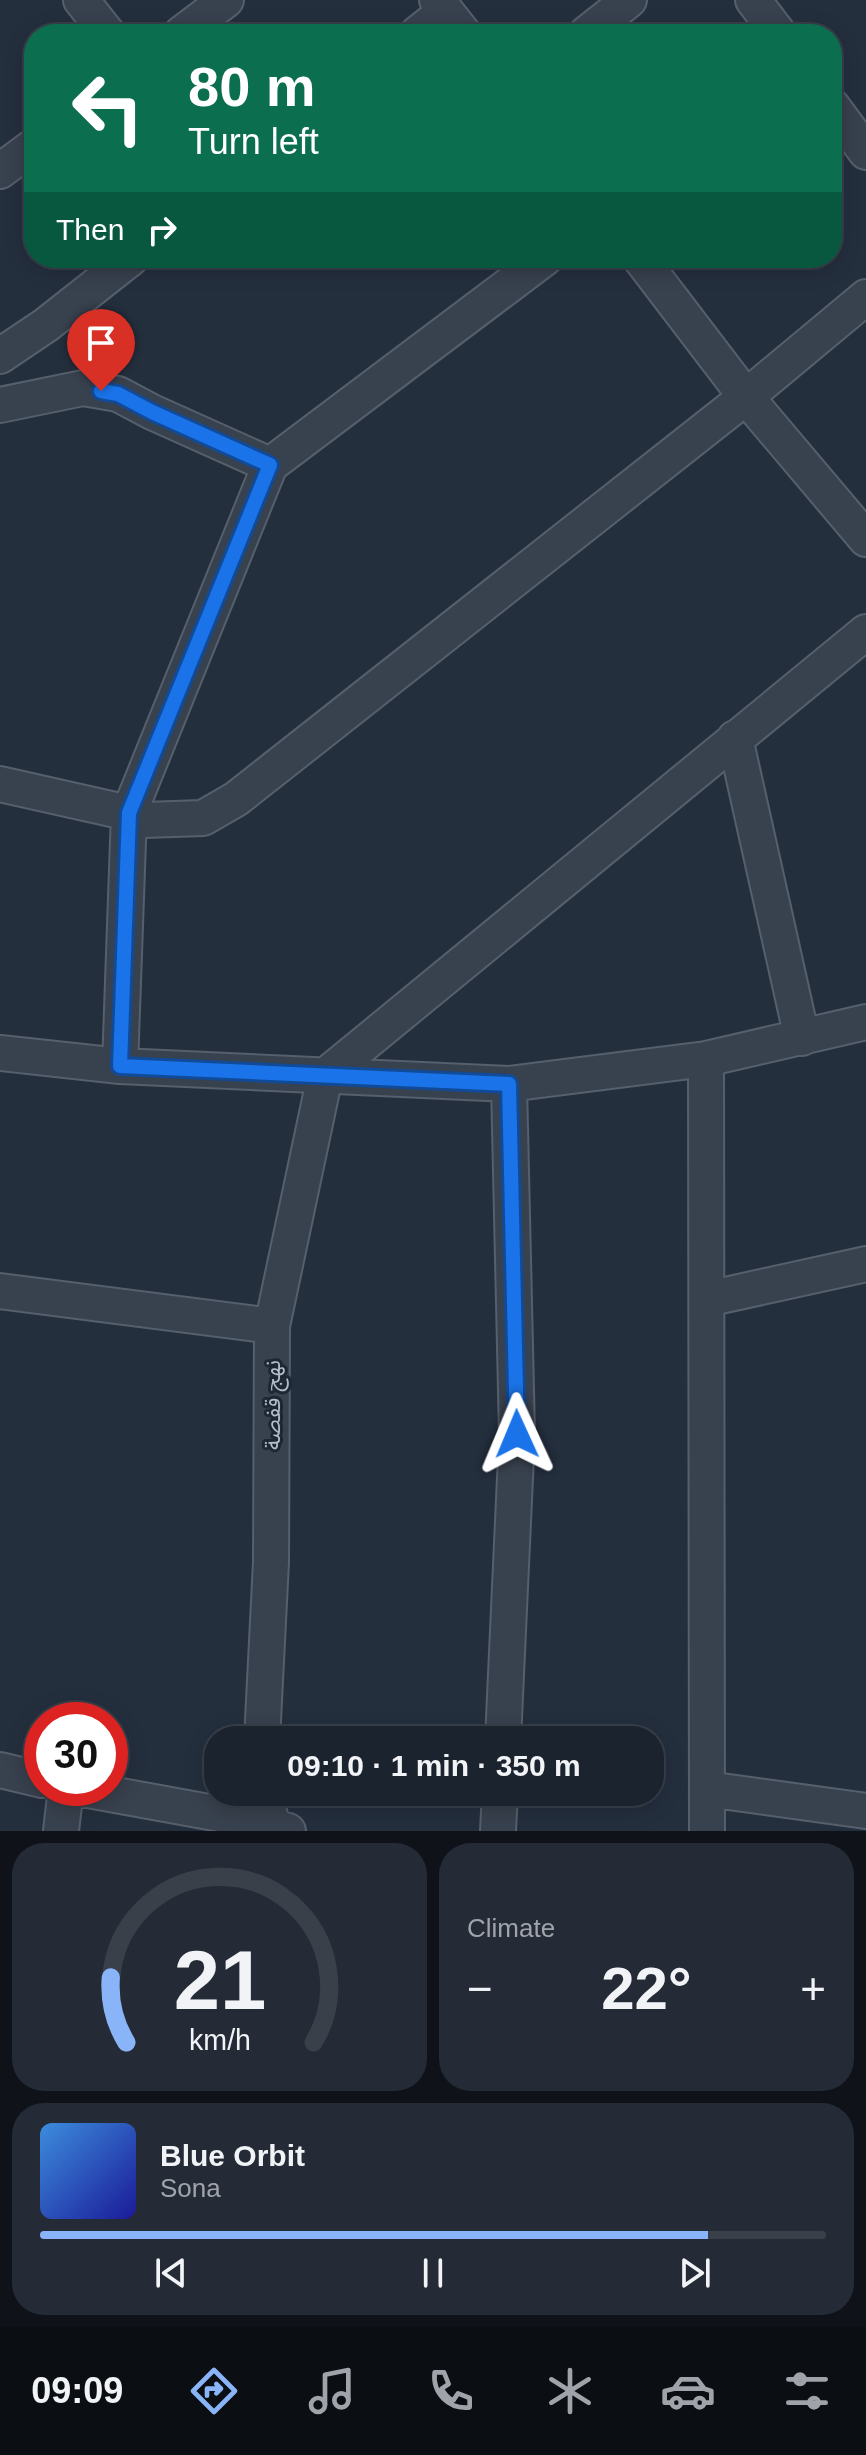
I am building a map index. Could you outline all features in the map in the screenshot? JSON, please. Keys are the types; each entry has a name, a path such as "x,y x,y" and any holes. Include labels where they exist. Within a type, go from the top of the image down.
{"street":[{"path":"81,0 100,24"},
{"path":"194,24 226,0"},
{"path":"599,24 629,0"},
{"path":"753,0 771,24"},
{"path":"842,120 866,152"},
{"path":"0,171 24,153"},
{"path":"0,356 46,325 118,268"},
{"path":"120,1066 129,813 270,465 532,268"},
{"path":"648,268 746,397 866,539"},
{"path":"0,784 129,813 144,820 203,818 236,799 746,397 866,297"},
{"path":"0,405 83,388 118,394 270,465"},
{"path":"325,1076 866,632"},
{"path":"735,738 802,1038"},
{"path":"0,1053 120,1066 509,1084 706,1059 866,1022"},
{"path":"706,1059 707,1831"},
{"name":"نهج قفصة","path":"263,1726 271,1562 272,1326 325,1076"},
{"path":"504,1726 517,1434 509,1084"},
{"path":"707,1299 866,1264"},
{"path":"0,1291 272,1326"},
{"path":"0,1770 24,1776"},
{"path":"707,1789 866,1811"},
{"path":"128,1797 253,1820 278,1829"},
{"path":"61,1831 64,1806"},
{"path":"269,1806 278,1829"},
{"path":"498,1831 499,1806"}],"route":[{"path":"101,391 118,394 270,465 129,813 120,1066 509,1084 517,1434"}]}
